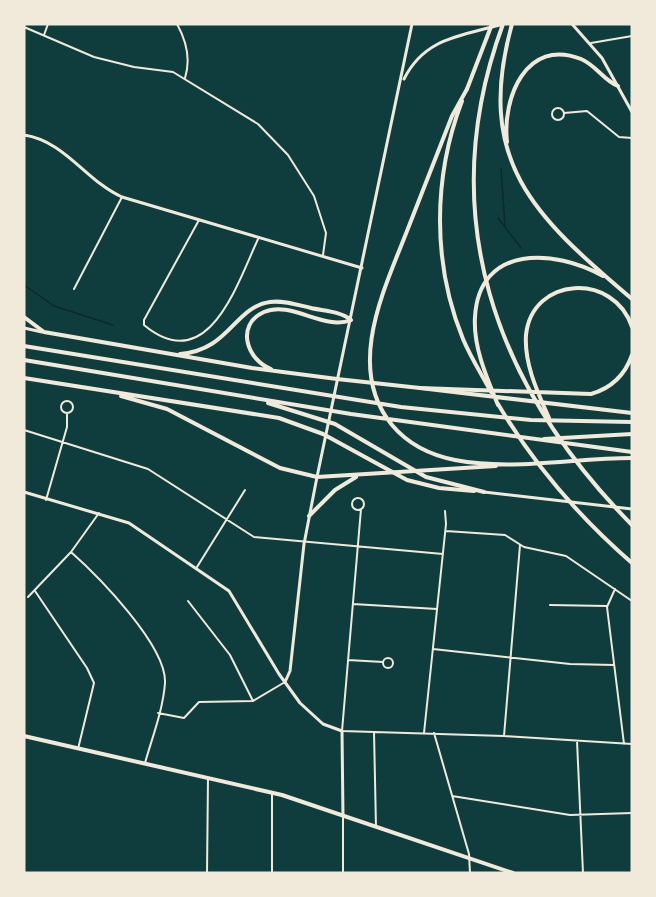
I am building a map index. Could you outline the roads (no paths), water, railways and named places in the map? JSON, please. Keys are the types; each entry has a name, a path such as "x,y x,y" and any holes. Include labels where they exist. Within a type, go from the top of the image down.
{"main road":[{"path":"492,24 453,126 444,166 441,240 453,310 464,341 498,405 536,462 580,514 632,563"},
{"path":"503,24 483,87 474,149 474,213 489,296 525,382 556,433 592,481 632,525"},
{"path":"512,24 499,95 501,123 510,158 523,188 540,212 632,299"},
{"path":"510,158 506,124 509,103 516,83 531,65 553,56 575,57 590,63 609,82 618,86"},
{"path":"467,89 452,116 382,296 374,327 370,369 381,407 399,432 415,445 439,456 475,463 511,464"},
{"path":"487,381 478,346 475,315 484,286 498,270 518,259 546,256 583,264 609,279"},
{"path":"556,433 534,383 527,352 527,331 538,307 555,293 581,287 602,292 620,306 632,327"},
{"path":"174,354 208,348 221,339 250,309 268,302 285,303 340,314 351,320"},
{"path":"278,371 256,362 248,348 249,327 261,314 277,310 338,322 351,320"},
{"path":"24,317 44,332 278,371 632,413"},
{"path":"24,346 377,404 508,419 632,422"},
{"path":"420,388 591,394 608,387 621,377 632,355"},
{"path":"24,360 260,400 632,452"},
{"path":"24,378 291,422 323,434 407,480 439,488 484,492"},
{"path":"100,390 167,409 280,468 317,477 632,458"},
{"path":"260,400 335,424 426,477 484,492"},
{"path":"534,440 632,434"},
{"path":"309,516 335,490 361,475"},
{"path":"24,736 272,793 513,873"}],"street":[{"path":"44,35 48,24"},
{"path":"177,24 187,49 189,65 185,78"},
{"path":"158,713 184,718 199,702 253,701 285,682 290,671 309,516 402,83 412,24"},
{"path":"402,83 422,53 435,44 503,24"},
{"path":"572,24 590,43 632,112"},
{"path":"24,27 94,57 134,67 173,72 258,124 288,155 320,210 326,233 323,255"},
{"path":"590,43 632,36"},
{"path":"564,113 558,120 551,115 557,108 564,113 588,111 619,137 632,138"},
{"path":"24,135 49,143 110,192 122,197 362,268"},
{"path":"74,289 122,197"},
{"path":"199,220 144,325 166,338 193,340 214,326 259,237"},
{"path":"24,328 44,332"},
{"path":"46,500 63,441 68,412"},
{"path":"24,430 148,469 254,537 443,554"},
{"path":"197,567 245,490"},
{"path":"24,492 129,523 197,567 234,596 285,682 313,717 327,726 342,730 374,732 504,736 632,744"},
{"path":"484,492 632,509"},
{"path":"343,873 342,730 363,501 355,498 353,507 361,508"},
{"path":"424,733 446,531 445,511"},
{"path":"28,597 71,552 99,513"},
{"path":"446,531 505,535 520,545 566,556 632,601"},
{"path":"504,736 520,545"},
{"path":"71,552 109,588 158,656 165,683 145,764"},
{"path":"615,589 607,606 624,744"},
{"path":"35,591 87,668 94,683 78,749"},
{"path":"188,602 230,655 253,701"},
{"path":"353,604 437,609"},
{"path":"550,605 607,606"},
{"path":"433,650 510,656 582,666 614,665"},
{"path":"348,660 383,663"},
{"path":"374,732 376,827"},
{"path":"434,733 470,859 470,873"},
{"path":"577,741 583,873"},
{"path":"207,873 208,778"},
{"path":"272,793 272,873"},
{"path":"452,796 580,816 632,813"}],"waterway":[{"path":"501,168 505,227"},
{"path":"498,218 521,248"},
{"path":"24,285 54,306 113,325"}]}
